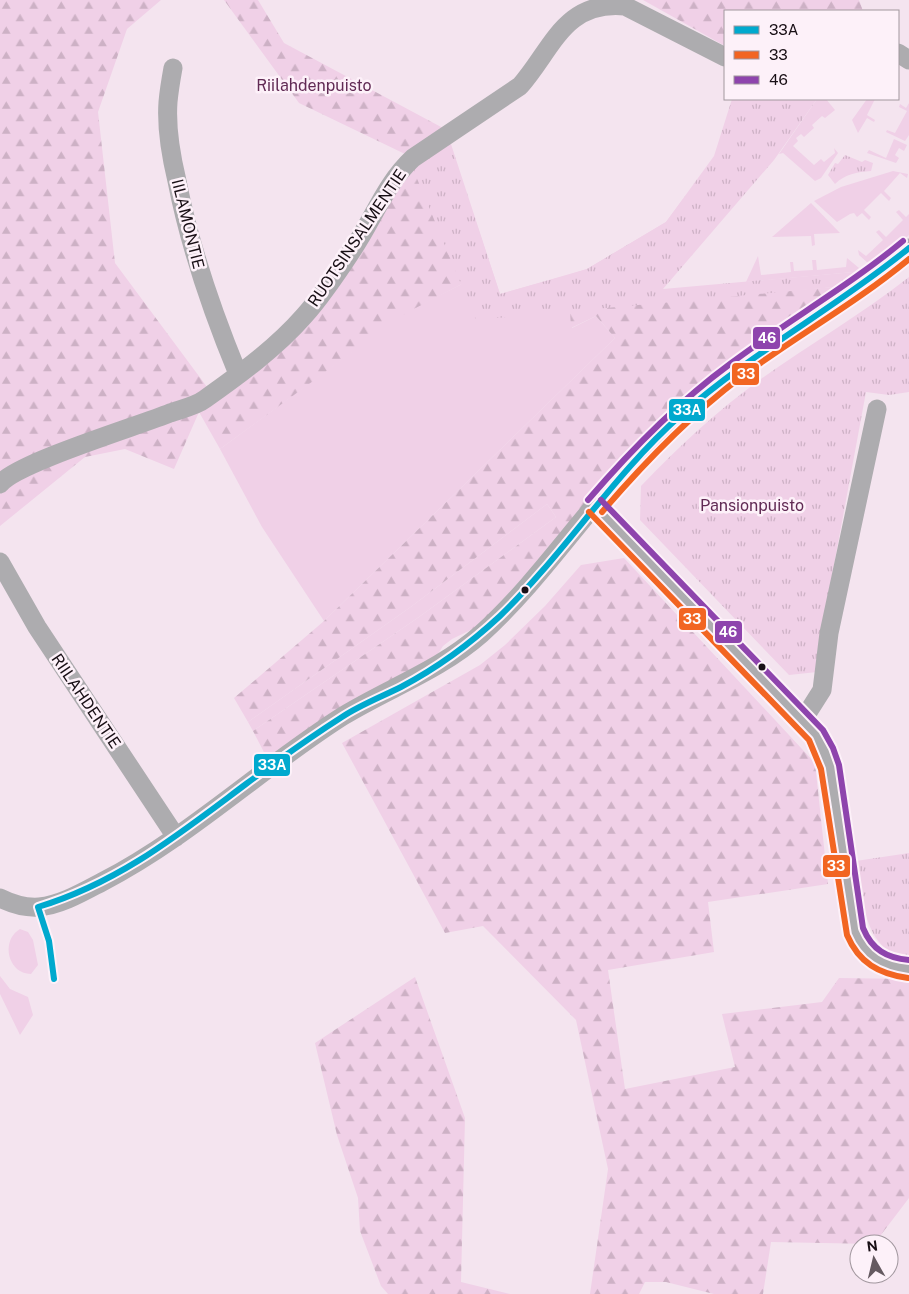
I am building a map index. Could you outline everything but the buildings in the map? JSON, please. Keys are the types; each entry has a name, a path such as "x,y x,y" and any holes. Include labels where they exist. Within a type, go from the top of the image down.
{"street":[{"name":"RUOTSINSALMENTIE","path":"0,484 5,477 36,462 203,401 238,374 303,318 354,247 386,189 403,167 413,158 520,86 532,72 558,28 575,13 584,8 612,3 625,6 724,56"},
{"name":"IILAMONTIE","path":"172,68 168,102 168,125 171,154 182,209 210,305 238,374"},
{"path":"0,898 12,904 38,907 63,901 84,892 140,862 255,777 345,715 404,685 450,657 479,636 510,606 655,439 702,397 736,370 871,278 909,248"},
{"path":"803,720 822,690 829,633 877,409"},
{"path":"595,506 803,720 825,751 830,767 852,920 857,939 862,948 876,961 885,965 909,969"},
{"name":"RIILAHDENTIE","path":"0,562 38,628 176,837"}],"green space":[{"path":"0,0 161,0 127,29 98,112 115,263 207,387 281,350 398,182 431,153 462,284 406,313 220,449 199,412 174,469 125,449 85,457 0,526"},
{"name":"Riilahdenpuisto","path":"224,0 258,0 284,43 443,128 405,154 299,103"},
{"path":"643,0 859,0 863,10 724,10 724,45"},
{"path":"732,100 816,100 774,160 663,289 854,272 835,287 476,320 413,169 450,141 500,294 587,269 666,222 714,156"},
{"path":"816,100 827,100 835,110 825,118 822,116 812,125 814,128 804,137 801,134 796,138 798,141 793,146 814,165 821,159 824,162 835,153 834,148 838,153 821,178 815,181 783,153 779,154"},
{"path":"866,100 874,100 867,115 875,120 874,122 867,118 858,133 852,120"},
{"path":"909,103 909,135 905,141 886,132 887,130 895,133 907,111 899,107 900,104 906,108"},
{"path":"894,139 907,145 904,151 899,148 895,155 899,158 896,163 867,153 869,150 886,158"},
{"path":"845,155 862,162 865,160 873,163 871,171 852,174 835,184 828,175 835,163 838,164"},
{"path":"893,171 908,174 907,178 900,173 884,191 891,198 889,201 881,193 864,210 871,217 869,220 862,213 857,217 854,213 837,222 814,201 841,187"},
{"path":"683,199 663,289 715,296 835,287 732,360 649,433 549,550 477,627 452,639 443,646 436,657 328,717 267,758 253,731 419,617 556,517 547,504 412,606 248,722 234,698 324,621 615,338 596,316 571,328 568,275 587,269 666,222"},
{"path":"811,203 840,233 814,234 815,245 812,246 811,236 772,237"},
{"path":"899,210 906,217 909,214 909,235 876,264 869,264 859,255 858,250 866,256 883,240 876,232 879,230 886,237 903,220 896,212"},
{"path":"476,222 500,294 568,275 572,328 596,316 615,338 324,621 262,527 220,449 406,312 462,284"},
{"path":"758,256 761,275 791,272 790,262 793,262 794,271 813,270 812,260 816,260 817,270 846,267 847,258 859,268 854,272 746,282"},
{"name":"Pansionpuisto","path":"909,277 909,392 889,395 866,392 824,619 817,672 789,675 640,520 641,486 669,457 729,403"},
{"path":"547,504 556,517 419,617 253,731 248,722 412,606"},
{"path":"624,558 815,763 828,884 708,902 714,952 608,970 625,1089 735,1067 722,1014 822,1002 839,978 909,979 909,1198 882,1234 849,1234 849,1244 771,1242 763,1294 714,1294 666,1282 645,1282 639,1294 590,1294 608,1169 576,1020 483,926 445,933 342,743 480,665 505,645 545,606 581,565"},
{"path":"909,853 909,958 894,954 882,945 874,934 864,906 856,861"},
{"path":"20,929 28,932 33,940 38,965 31,974 23,973 17,969 9,956 10,941"},
{"path":"0,976 10,989 28,997 33,1015 20,1035 0,994"},
{"path":"415,977 465,1118 461,1282 510,1294 388,1294 381,1286 360,1231 358,1198 337,1135 315,1043"}],"transit line":[{"name":"46","path":"588,500 655,428 710,379 861,273 903,241"},
{"name":"33A","path":"38,907 68,897 96,884 148,855 281,758 330,725 356,709 414,680 465,646 500,616 524,592 633,463 681,415 736,371 853,291 909,248"},
{"name":"33","path":"602,512 668,441 722,392 909,259"},
{"name":"46","path":"601,500 823,730 833,748 839,765 863,928 871,942 881,952 909,960"},
{"name":"33","path":"589,512 809,740 821,769 847,935 858,953 871,966 888,974 908,978"},
{"name":"33A","path":"38,907 49,941 54,979"}]}
